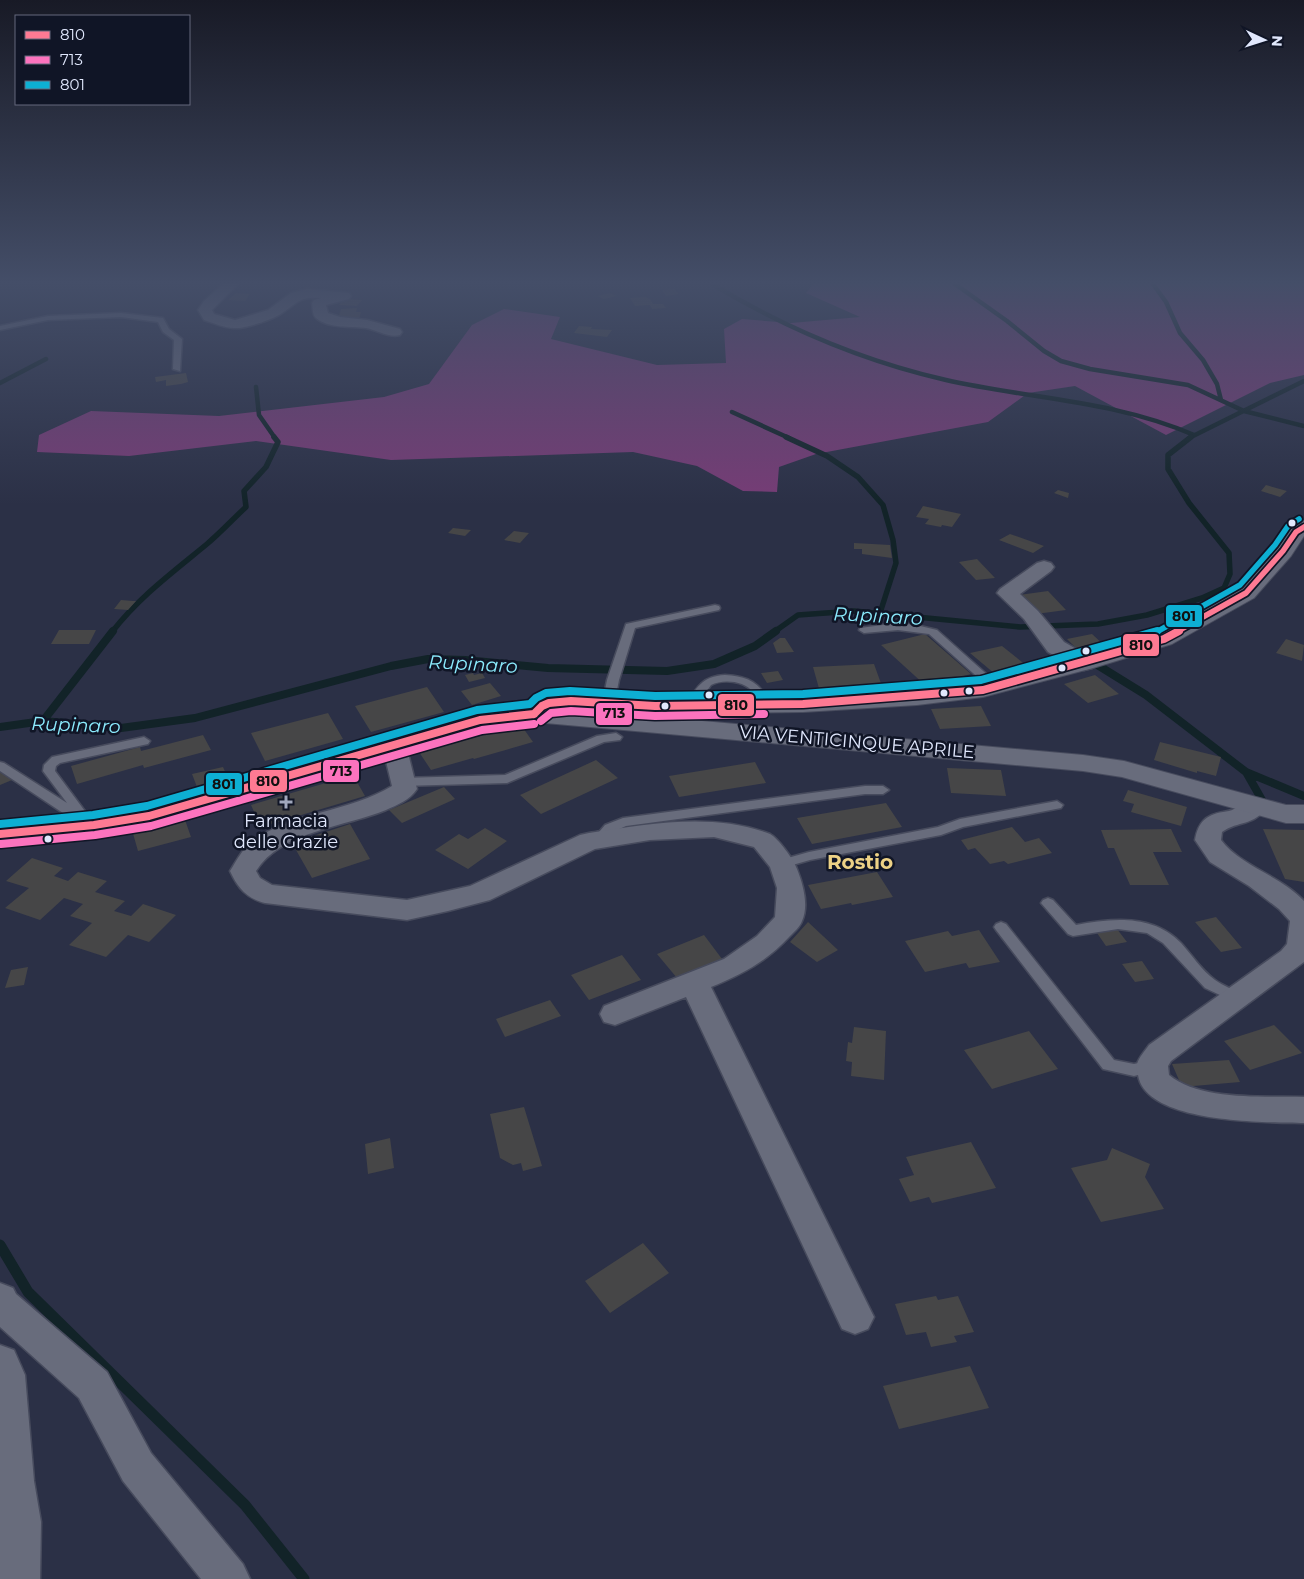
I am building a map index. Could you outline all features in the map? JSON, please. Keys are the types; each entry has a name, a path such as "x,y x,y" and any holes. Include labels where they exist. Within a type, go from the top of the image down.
{"main road":[{"path":"534,714 542,706 549,703 571,701 608,705 802,704 983,690 1084,664 1164,639 1246,594 1283,551 1296,532 1304,527"},
{"name":"VIA VENTICINQUE APRILE","path":"0,834 85,819 149,816 480,720 534,714 1083,763 1124,770 1286,814 1304,814"}],"street":[{"path":"1044,567 1007,593 1031,615 1056,647 1084,664"},
{"path":"394,745 405,789 387,800 277,838 260,848 251,857 243,871 250,884 265,894 407,910 448,902 480,893 589,841 650,832 714,829 737,833 763,841 782,864 791,888 789,920 767,943 734,966 615,1014"},
{"path":"1255,806 1240,817 1222,820 1210,828 1208,840 1218,856 1259,880 1289,902 1304,919 1301,947 1291,958 1160,1053 1152,1066 1153,1077 1160,1087 1181,1099 1224,1107 1304,1110"},
{"path":"694,982 855,1317"},
{"path":"0,1300 3,1306 93,1385 136,1467 228,1579"},
{"path":"0,1362 6,1376 14,1481 20,1522 18,1579"}],"lane":[{"path":"177,358 177,369"},
{"path":"608,705 613,680 630,626 715,608"},
{"path":"864,630 885,626 926,629 933,632 994,687"},
{"path":"402,782 507,779 601,739 616,737"},
{"path":"85,819 49,771 50,765 56,760 144,741"},
{"path":"0,766 85,819"},
{"path":"600,840 610,828 623,822 865,790 883,790"},
{"path":"782,864 809,856 941,831 960,823 1057,805"},
{"path":"1048,903 1073,931 1129,924 1144,927 1163,935 1210,984 1237,998"},
{"path":"1001,927 1109,1065 1134,1070 1152,1066"}],"shaded area":[{"path":"448,358 627,358 657,365 726,363 726,358 1304,358 1304,375 1270,383 1166,435 1075,386 1028,393 988,422 816,454 779,467 777,492 743,491 697,466 633,452 391,460 256,441 129,456 37,452 39,435 91,411 219,416 384,397 429,384"}],"building":[{"path":"186,373 188,382 166,386 166,380 156,382 155,377"},
{"path":"1266,485 1287,491 1280,497 1261,491"},
{"path":"1058,490 1069,493 1068,498 1054,493"},
{"path":"923,506 961,514 952,527 925,524 929,519 916,517"},
{"path":"453,528 471,530 465,536 448,533"},
{"path":"514,531 529,533 520,543 504,540"},
{"path":"1010,534 1044,546 1033,553 999,540"},
{"path":"854,543 890,545 892,558 862,554 862,549 854,549"},
{"path":"977,559 995,578 976,580 959,562"},
{"path":"1048,591 1066,610 1036,614 1019,595"},
{"path":"121,600 136,601 128,610 114,609"},
{"path":"59,630 96,630 89,644 51,644"},
{"path":"925,634 971,674 926,686 881,645"},
{"path":"1092,634 1106,647 1080,652 1067,639"},
{"path":"780,638 785,638 794,652 777,653 773,643"},
{"path":"1286,639 1304,645 1302,661 1276,653"},
{"path":"1002,646 1027,666 995,674 970,653"},
{"path":"874,664 883,689 820,692 813,667"},
{"path":"778,671 783,680 767,683 761,673"},
{"path":"473,673 474,675 482,673 485,678 469,682 465,675"},
{"path":"1095,675 1119,694 1088,703 1064,684"},
{"path":"490,683 501,696 472,705 461,691"},
{"path":"427,687 444,712 371,732 355,706"},
{"path":"981,706 991,726 940,729 931,709"},
{"path":"328,713 343,739 265,761 251,733"},
{"path":"521,725 533,742 474,759 431,770 419,752"},
{"path":"203,735 211,750 144,768 143,765 77,784 71,766 140,747 141,751"},
{"path":"1160,742 1221,757 1216,776 1197,771 1197,773 1154,760"},
{"path":"596,760 618,778 541,814 520,795"},
{"path":"755,762 766,783 679,797 669,776"},
{"path":"223,767 228,778 197,787 192,774"},
{"path":"947,768 1001,770 1006,796 951,793"},
{"path":"0,772 12,780 0,785"},
{"path":"353,775 365,796 261,827 251,805"},
{"path":"444,787 455,799 402,823 389,810"},
{"path":"1128,790 1187,807 1181,826 1131,812 1134,804 1123,801"},
{"path":"886,803 902,827 812,844 797,818"},
{"path":"184,817 191,837 138,851 132,830"},
{"path":"350,824 370,859 312,878 292,843"},
{"path":"1012,827 1025,842 1039,838 1052,853 1008,864 1004,861 990,864 975,848 968,850 961,840"},
{"path":"485,828 507,841 468,869 435,850 459,834 468,839"},
{"path":"1171,829 1182,852 1153,852 1169,885 1130,885 1114,848 1108,848 1101,830"},
{"path":"1263,829 1304,830 1304,882 1285,879"},
{"path":"32,858 63,868 54,876 68,881 78,872 107,881 95,892 125,901 114,911 131,916 143,904 176,915 149,942 128,935 106,957 69,945 92,923 70,916 83,904 64,898 40,920 5,908 29,888 6,881"},
{"path":"877,872 893,897 821,909 808,885"},
{"path":"1216,917 1242,948 1221,952 1195,922"},
{"path":"808,922 838,950 817,962 790,942"},
{"path":"1117,929 1127,942 1106,946 1097,933"},
{"path":"979,930 1000,962 969,968 966,963 925,972 905,941 948,931 952,936"},
{"path":"704,935 722,959 677,978 657,954"},
{"path":"622,955 641,980 589,1000 571,975"},
{"path":"1142,961 1154,979 1135,982 1122,964"},
{"path":"28,967 24,985 5,988 11,970"},
{"path":"550,1000 561,1016 505,1037 496,1019"},
{"path":"1274,1025 1302,1053 1250,1070 1224,1041"},
{"path":"854,1027 886,1031 884,1080 851,1076 852,1062 846,1061 848,1042 852,1043"},
{"path":"1029,1031 1058,1069 992,1089 964,1050"},
{"path":"1229,1060 1240,1082 1182,1087 1172,1064"},
{"path":"524,1107 542,1166 523,1171 521,1163 513,1165 500,1158 490,1114"},
{"path":"390,1138 394,1168 368,1174 365,1144"},
{"path":"971,1142 996,1188 932,1203 929,1197 910,1202 899,1179 914,1175 906,1157"},
{"path":"1112,1148 1150,1164 1145,1177 1164,1209 1101,1222 1071,1168 1107,1160"},
{"path":"643,1243 669,1273 610,1313 585,1281"},
{"path":"936,1296 938,1300 958,1296 974,1332 954,1336 957,1342 931,1347 926,1332 906,1335 895,1304"},
{"path":"970,1366 989,1408 899,1429 883,1386"}],"waterway":[{"path":"869,358 946,380 1133,414 1164,423 1194,435"},
{"path":"1055,358 1090,369 1188,385 1244,411"},
{"path":"1201,358 1217,384 1221,400"},
{"path":"0,383 46,359"},
{"name":"Rupinaro","path":"1244,411 1304,381"},
{"path":"256,387 259,415 275,438"},
{"name":"Rupinaro","path":"1191,437 1244,411"},
{"path":"1244,411 1304,426"},
{"path":"732,412 789,438"},
{"path":"112,632 133,607 246,507 244,491 266,467 278,442 274,437"},
{"path":"786,437 827,456 858,477 883,505 893,540 896,563 880,613"},
{"name":"Rupinaro","path":"774,632 798,615 854,611 1020,627 1098,624 1147,615 1202,598 1224,588 1230,574 1229,553 1189,503 1168,469 1168,455 1191,437"},
{"path":"43,721 113,631"},
{"name":"Rupinaro","path":"43,721 121,728 195,718 391,666 428,659 465,660 548,668 667,671 714,664 755,646 776,631"},
{"path":"1091,661 1146,695 1246,772"},
{"name":"Rupinaro","path":"0,727 43,721"},
{"path":"1246,772 1304,796"},
{"path":"1246,772 1262,800"},
{"path":"0,1245 28,1292 245,1505 304,1579"}],"transit line":[{"name":"801","path":"0,824 93,815 147,806 477,710 530,704 536,698 546,693 570,691 655,696 803,694 981,680 1160,630 1240,585 1275,545 1288,526 1299,519"},
{"name":"810","path":"534,714 542,706 549,703 571,701 655,706 803,704 983,690 1164,639 1246,593 1283,551 1296,532 1304,527"},
{"name":"713","path":"541,721 551,713 571,711 655,716 764,714"},
{"name":"810","path":"0,834 94,825 149,816 480,720 534,714"},
{"name":"713","path":"1,844 95,835 151,826 482,730 534,724"}],"place":[{"name":"Farmacia delle Grazie","path":"286,802"}],"district":[{"name":"Rostio","path":"860,862"}]}
